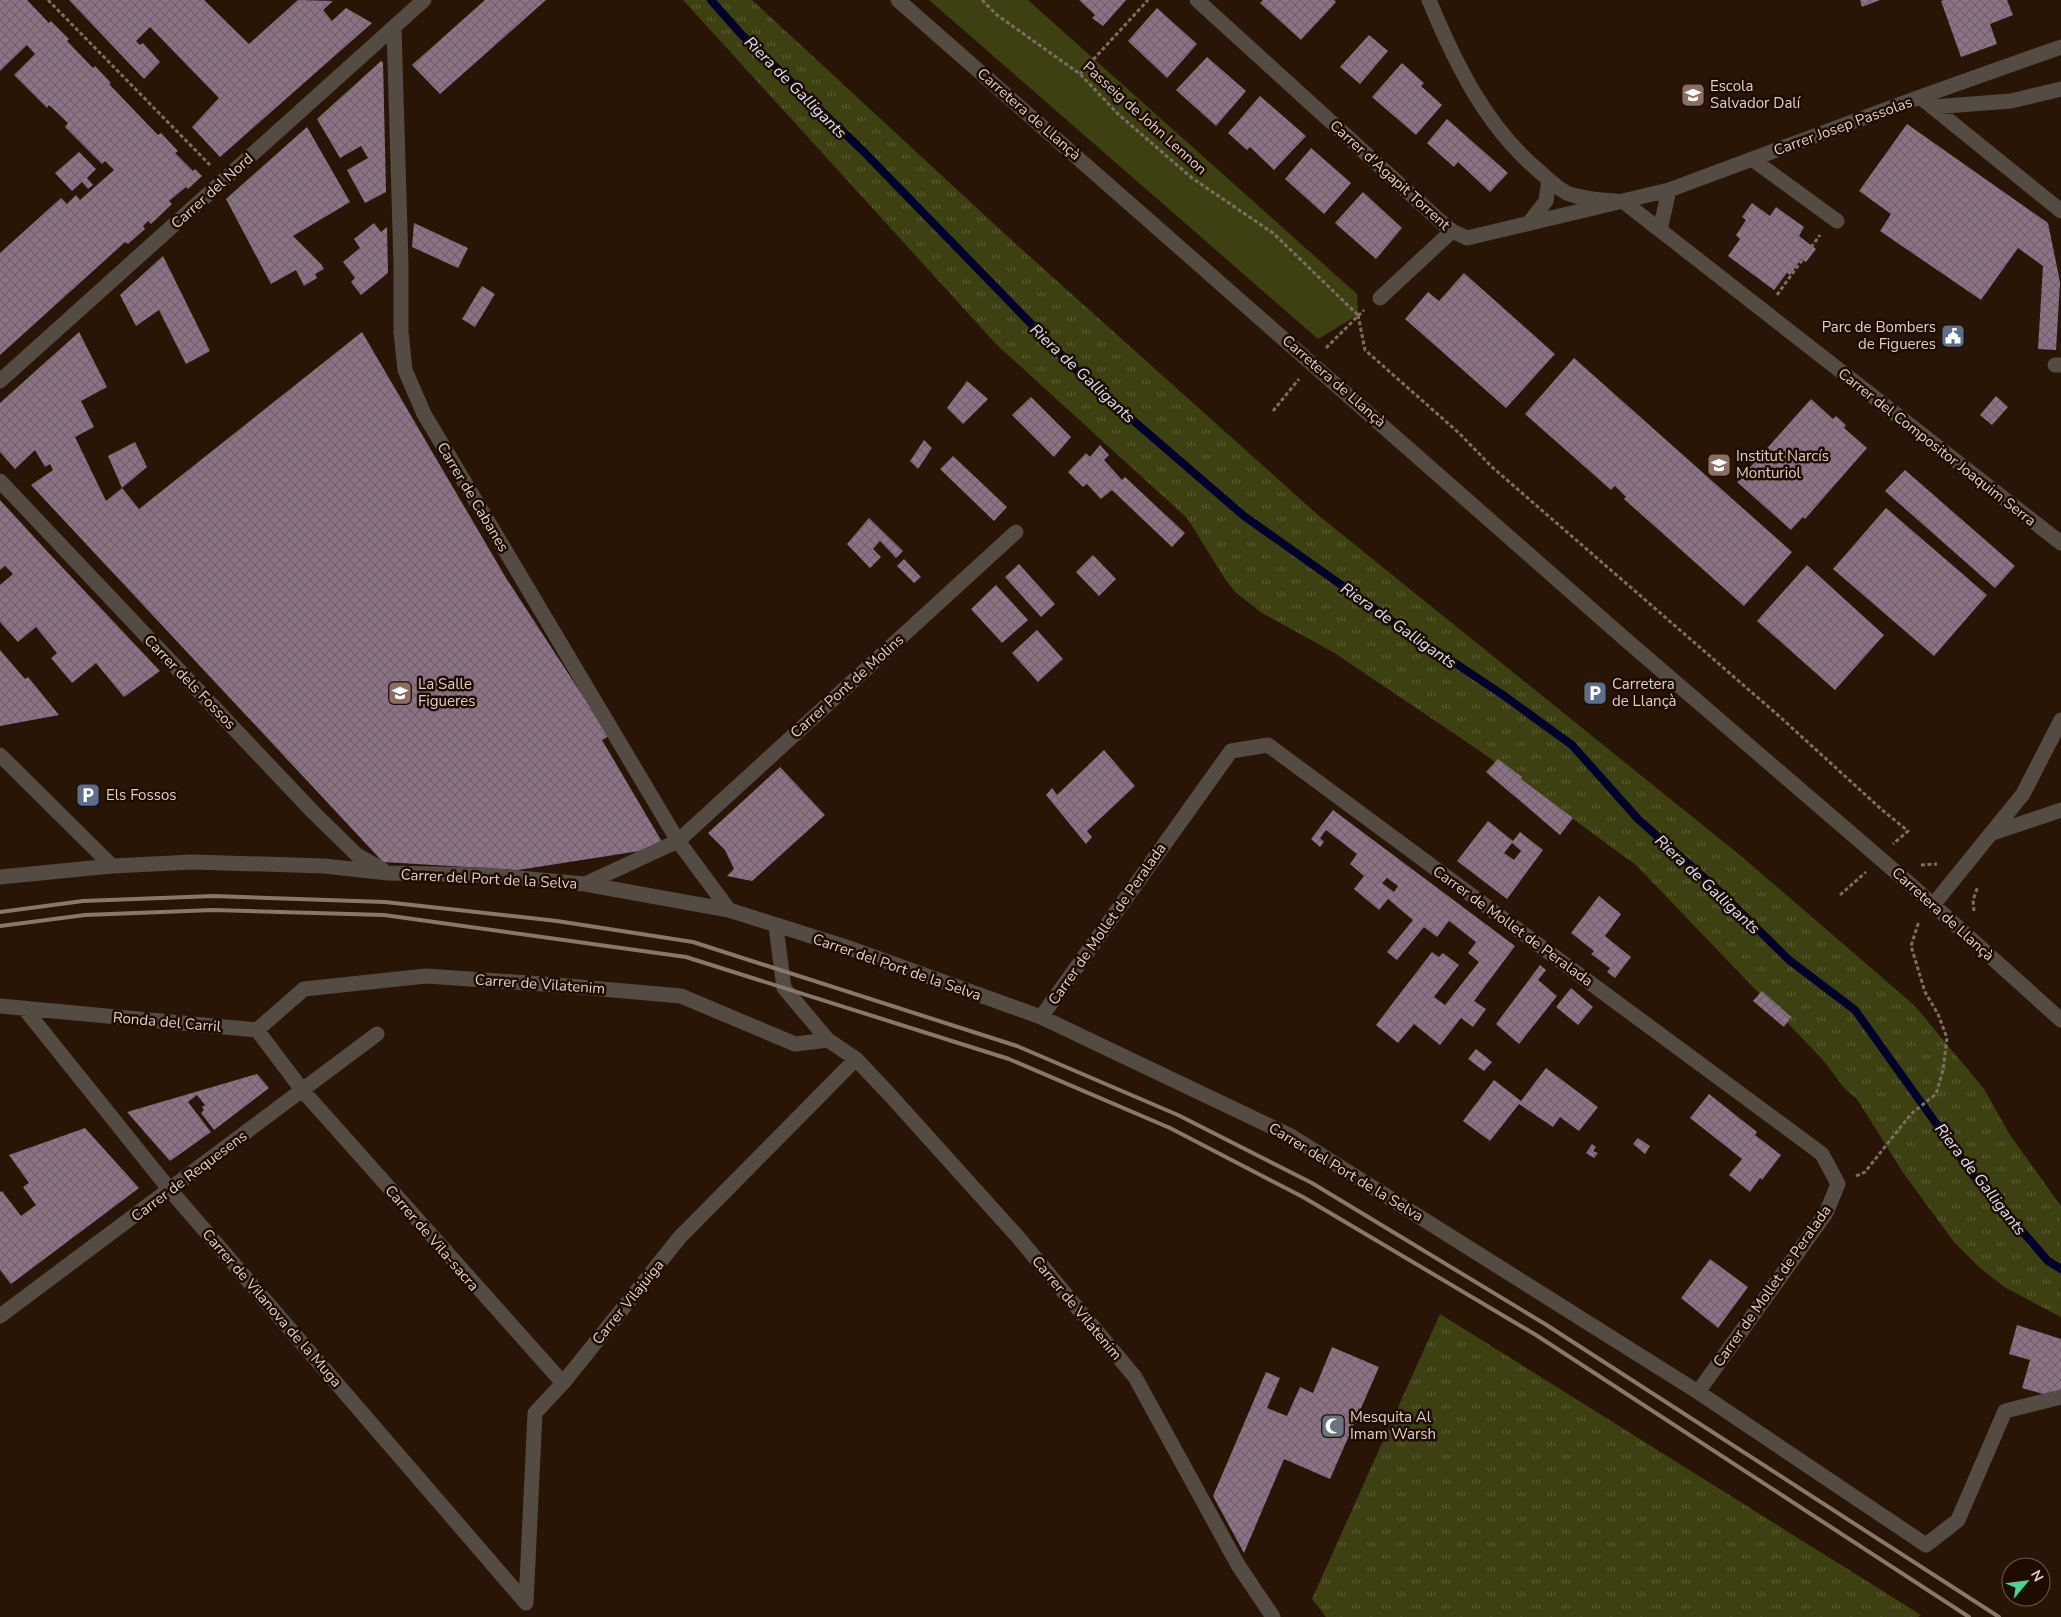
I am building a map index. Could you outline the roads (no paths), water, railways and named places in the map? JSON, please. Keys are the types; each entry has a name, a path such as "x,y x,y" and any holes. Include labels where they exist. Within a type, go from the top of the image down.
{"street":[{"name":"Carrer del Nord","path":"0,381 424,0"},
{"name":"Carretera de Llançà","path":"898,0 1625,639 1933,905 2061,1020"},
{"name":"Carrer d'Agapit Torrent","path":"1197,0 1452,231 1467,238 1624,202"},
{"path":"1429,0 1450,50 1488,116 1527,162 1548,180 1567,192 1585,198 1624,202"},
{"name":"Carrer de Cabanes","path":"394,28 401,264 401,332 405,370 424,414 678,841 728,910"},
{"name":"Carrer Josep Passolas","path":"1624,202 1669,190 1752,159 1926,102 2061,47"},
{"path":"1926,102 2011,102 2061,90"},
{"path":"1926,102 2061,211"},
{"path":"1752,159 1835,219"},
{"path":"1529,223 1546,201 1548,180"},
{"path":"1660,230 1669,190"},
{"name":"Carrer del Compositor Joaquim Serra","path":"1624,202 2061,543"},
{"path":"1380,298 1452,231"},
{"name":"Carrer dels Fossos","path":"0,481 313,812 357,856 388,873"},
{"name":"Carrer Pont de Molins","path":"585,884 678,841 1016,532"},
{"path":"1933,905 2023,794 2061,720"},
{"name":"Carrer de Mollet de Peralada","path":"1041,1017 1231,751 1268,745 1822,1154 1838,1184 1826,1213 1698,1392"},
{"path":"0,755 112,866"},
{"path":"1990,834 2061,810"},
{"name":"Carrer del Port de la Selva","path":"0,876 112,866 193,862 324,866 388,873 486,875 585,884 728,910 776,927 852,949 1041,1017 1291,1136 1698,1392 1926,1545 1958,1520 2005,1411 2061,1397"},
{"name":"Carrer de Vilatenim","path":"776,927 784,988 828,1040 856,1059 1017,1236 1135,1377 1238,1564 1273,1617"},
{"name":"Carrer de Vilatenim","path":"257,1030 304,988 426,976 681,996 795,1044 828,1040"},
{"name":"Ronda del Carril","path":"0,1006 257,1030"},
{"name":"Carrer de Vilanova de la Muga","path":"24,1008 170,1190 526,1603"},
{"path":"257,1030 303,1091"},
{"name":"Carrer de Requesens","path":"0,1316 378,1034"},
{"name":"Carrer Vilajuiga","path":"526,1603 535,1413 562,1383 680,1237 856,1059"},
{"name":"Carrer de Vila-sacra","path":"303,1091 562,1383"}],"waterway":[{"name":"Riera de Galligants","path":"711,0 741,34 862,150 1085,379 1244,516 1572,745 1638,819 1719,891 1789,960 1855,1010 1973,1175 2048,1261 2061,1269"}],"railway":[{"path":"0,912 83,901 213,896 385,902 557,921 693,942 1017,1046 1178,1115 1312,1183 1545,1324 1999,1617"},
{"path":"0,926 85,915 213,910 384,915 686,957 1009,1059 1170,1128 1303,1197 1536,1335 1969,1617"}],"place":[{"name":"Escola Salvador Dalí","path":"1693,95"},
{"name":"Parc de Bombers de Figueres","path":"1953,336"},
{"name":"Institut Narcís Monturiol","path":"1719,465"},
{"name":"La Salle Figueres","path":"400,693"},
{"name":"Carretera de Llançà","path":"1595,693"},
{"name":"Els Fossos","path":"88,795"},
{"name":"Mesquita Al Imam Warsh","path":"1333,1426"}]}
